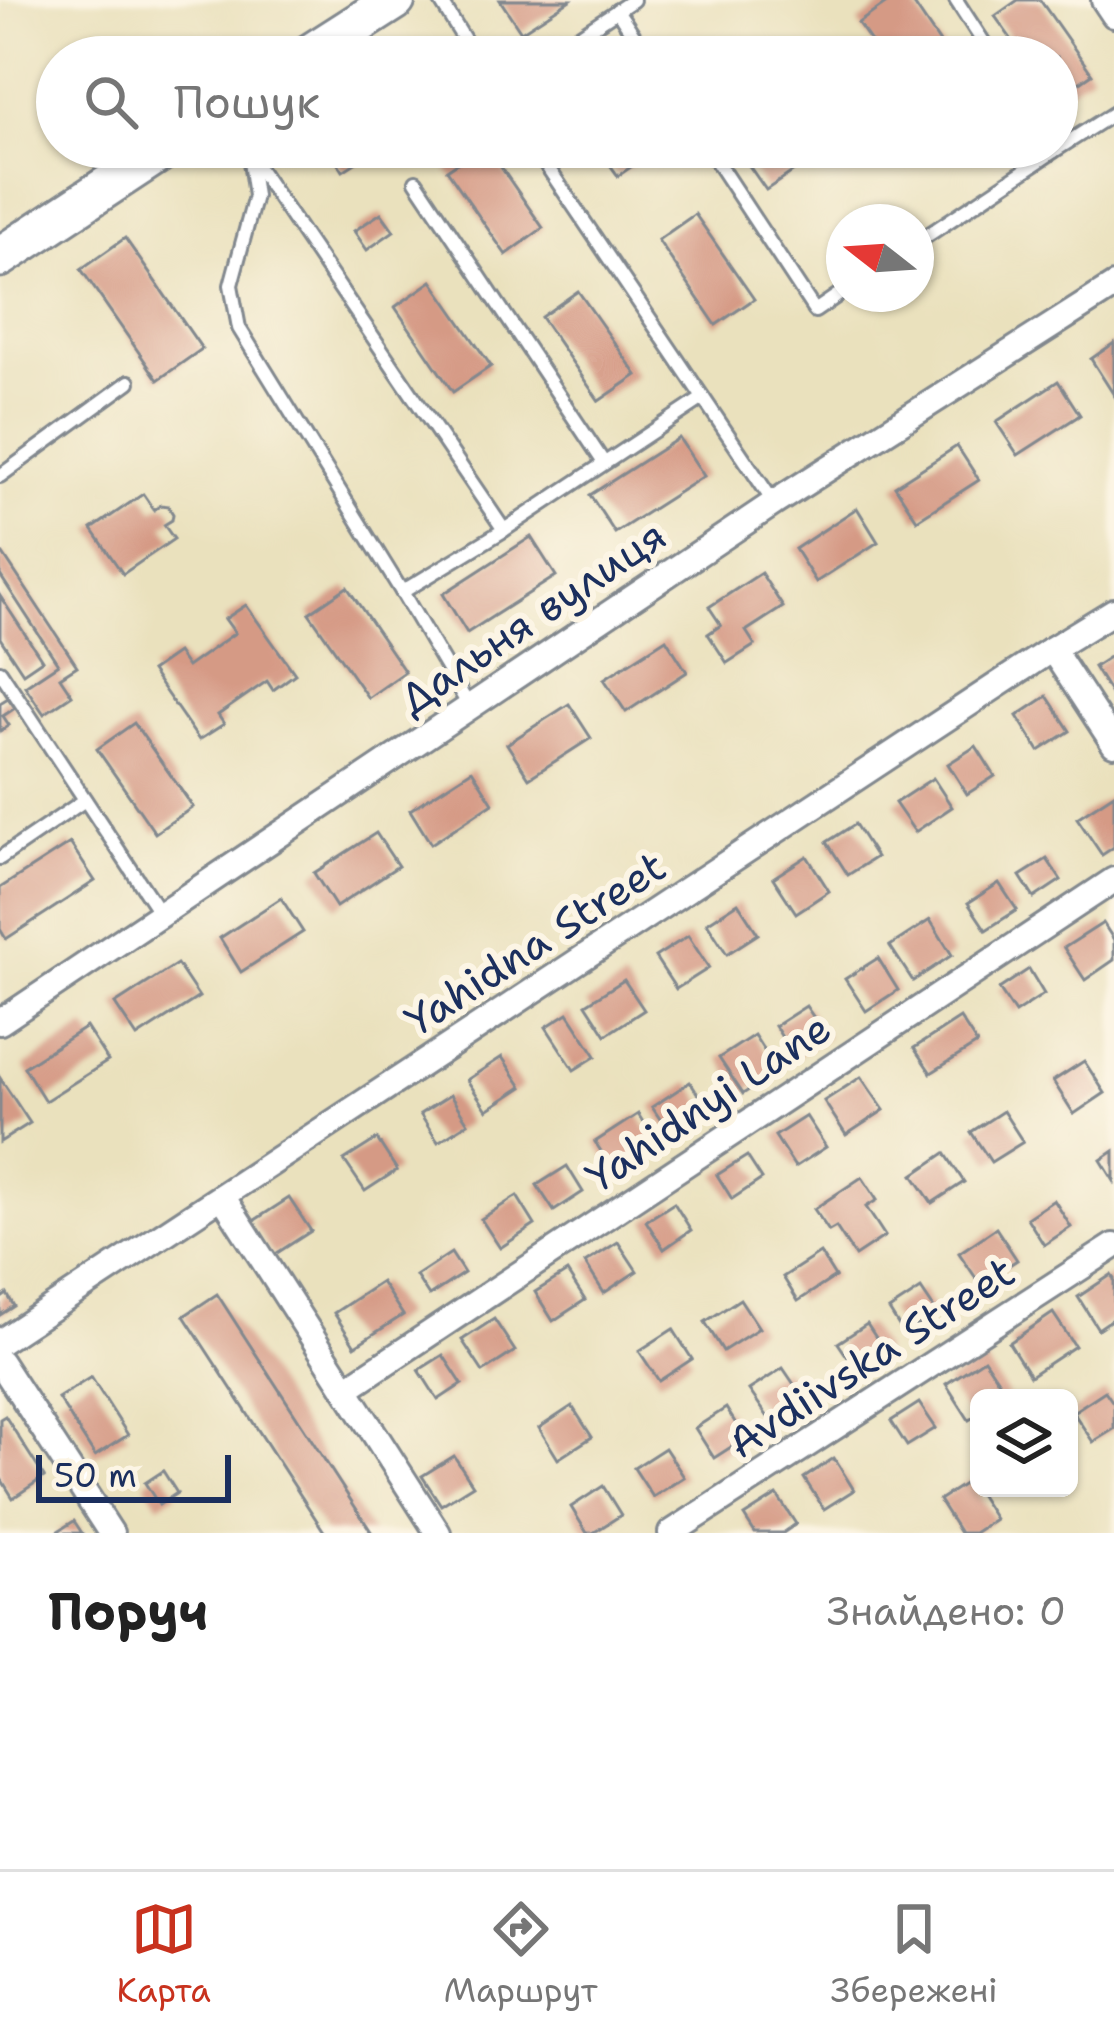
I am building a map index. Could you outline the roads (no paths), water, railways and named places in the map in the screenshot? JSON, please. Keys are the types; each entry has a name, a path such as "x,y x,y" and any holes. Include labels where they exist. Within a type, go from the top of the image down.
{"main road":[{"path":"339,36 395,0"},
{"path":"0,257 135,168"}],"street":[{"path":"1104,0 1114,16"},
{"name":"Дальня вулиця","path":"0,1022 774,503 1114,286"},
{"name":"Yahidna Street","path":"0,1342 1114,611"},
{"path":"1052,649 1114,744"},
{"name":"Yahidnyi Lane","path":"346,1389 1114,880"},
{"path":"222,1196 438,1533"},
{"name":"Avdiivska Street","path":"670,1533 1114,1246"},
{"path":"0,1361 111,1533"}],"lane":[{"path":"440,0 463,36"},
{"path":"579,36 633,0"},
{"path":"956,0 979,36"},
{"path":"617,10 634,36"},
{"path":"1078,134 1114,113"},
{"path":"250,168 255,196 231,285 239,328 469,706"},
{"path":"259,168 504,530"},
{"path":"548,168 774,503"},
{"path":"721,168 815,311 826,303"},
{"path":"934,231 1025,168"},
{"path":"416,182 604,464"},
{"path":"0,476 129,382"},
{"path":"402,592 703,398"},
{"path":"0,671 160,914"},
{"path":"0,858 85,800"}]}
